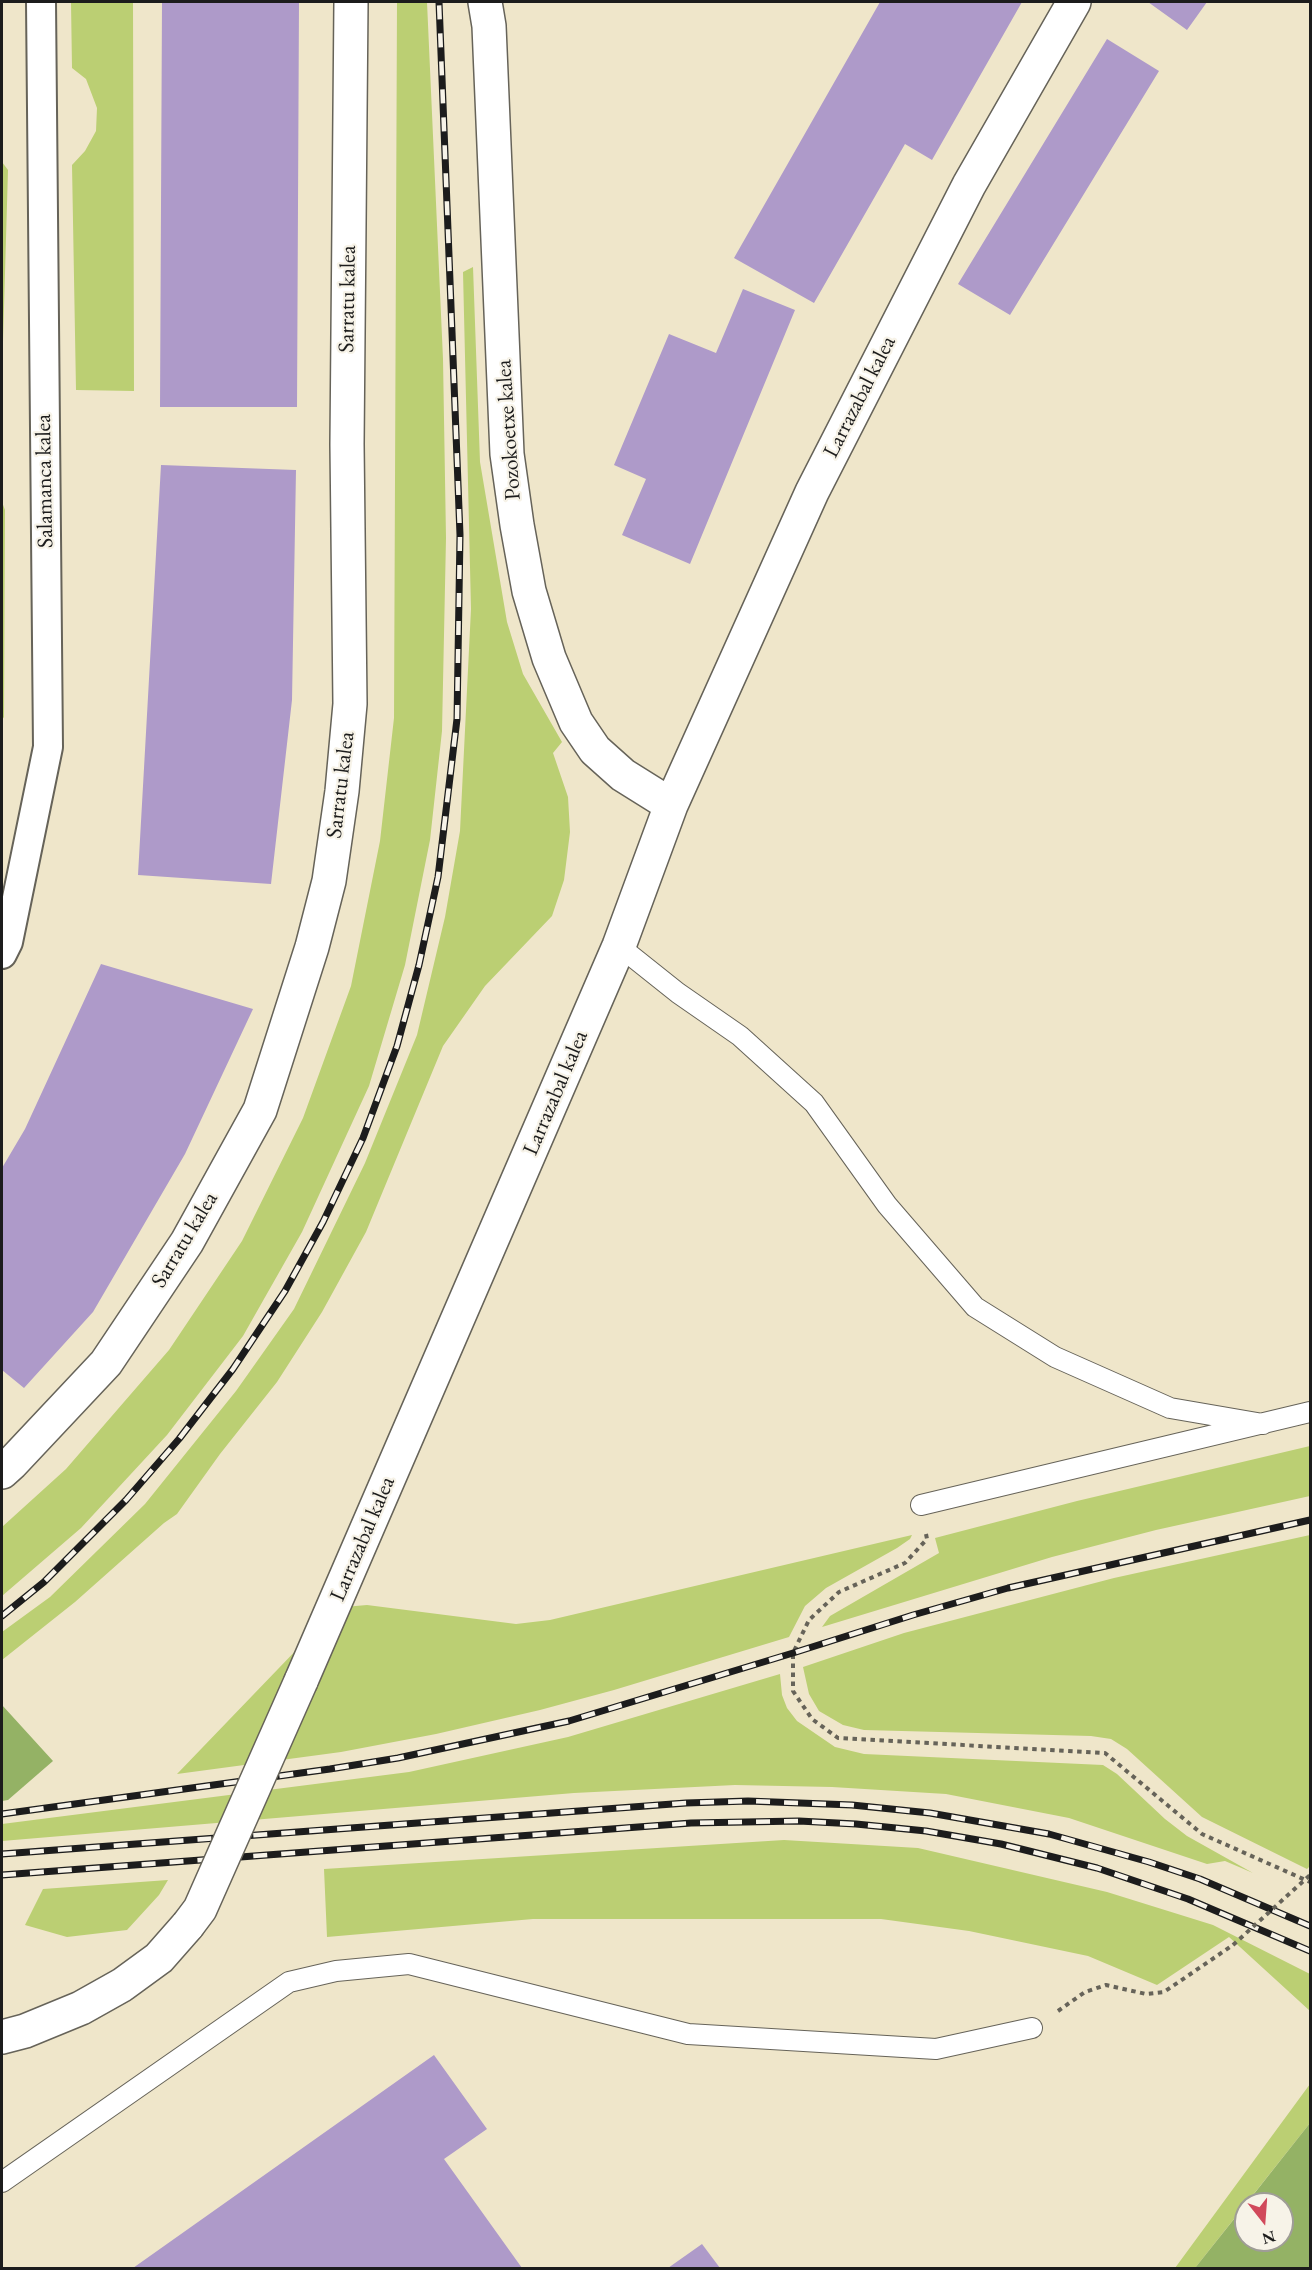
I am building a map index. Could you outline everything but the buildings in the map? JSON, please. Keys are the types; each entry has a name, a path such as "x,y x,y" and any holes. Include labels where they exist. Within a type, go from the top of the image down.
{"street":[{"name":"Salamanca kalea","path":"2,954 8,942 48,747 41,2"},
{"name":"Sarratu kalea","path":"2,1472 106,1364 193,1232 260,1110 312,946 329,881 342,791 350,705 347,444 351,2"},
{"name":"Pozokoetxe kalea","path":"485,2 489,38 507,453 529,591 549,658 576,722 596,750 616,768 671,805"},
{"name":"Larrazabal kalea","path":"2,2037 25,2031 81,2008 122,1985 159,1958 200,1910 620,946 671,805 812,492 969,185 1074,2"}],"lane":[{"path":"620,946 678,993 740,1036 814,1103 887,1205 975,1307 1055,1357 1170,1408 1263,1424"},
{"path":"921,1505 1311,1412"},
{"path":"2,2182 289,1982 336,1971 409,1964 687,2034 936,2049 1032,2028"}],"path":[{"path":"921,1505 927,1539 905,1563 839,1592 809,1620 793,1653 792,1691 812,1719 838,1738 1104,1753 1202,1834 1311,1882"},
{"path":"1032,2028 1085,1992 1106,1986 1146,1994 1164,1992 1233,1944 1311,1875"}],"green space":[{"path":"71,2 133,2 134,391 76,390 72,165 85,151 96,131 97,108 86,79 72,68"},
{"path":"397,2 427,2 443,359 446,538 442,731 430,840 405,965 369,1086 302,1232 243,1336 167,1435 81,1528 2,1596 2,1527 66,1469 169,1350 242,1241 303,1118 351,986 380,841 394,718"},
{"path":"2,162 8,170 2,376"},
{"path":"473,267 480,462 507,622 523,674 562,742 553,753 568,797 570,832 564,880 552,916 485,986 443,1046 366,1232 322,1312 277,1382 220,1454 177,1514 75,1602 2,1660 2,1632 50,1597 145,1504 236,1391 294,1309 365,1163 417,1035 445,917 460,831 471,609 463,272"},
{"path":"2,502 5,510 4,717 2,720"},
{"path":"1310,1446 1310,1496 1156,1530 1052,1557 822,1627 830,1616 939,1553 935,1538 1077,1501"},
{"path":"912,1535 897,1548 826,1588 805,1606 789,1637 614,1690 436,1734 341,1752 177,1774 328,1617 344,1607 367,1605 516,1624 550,1620"},
{"path":"1310,1535 1310,1866 1307,1869 1202,1817 1127,1749 1111,1739 1091,1736 864,1730 843,1725 819,1711 809,1694 803,1667 904,1633 1114,1578"},
{"path":"780,1674 782,1695 787,1708 797,1721 835,1747 864,1754 1103,1765 1117,1774 1165,1819 1187,1836 1253,1873 1225,1861 1207,1864 1069,1818 946,1794 832,1787 735,1785 574,1793 2,1841 2,1824 409,1772 568,1737"},
{"path":"2,1705 53,1761 8,1800 2,1801"},
{"path":"784,1840 918,1848 1107,1892 1213,1925 1310,1974 1310,2011 1229,1937 1157,1985 1088,1956 969,1931 881,1919 533,1919 327,1937 324,1869"},
{"path":"168,1880 159,1895 127,1930 67,1937 25,1925 43,1889"},
{"path":"1310,2084 1310,2123 1255,2192 1234,2192 1234,2219 1195,2268 1175,2268"},
{"path":"1310,2123 1310,2268 1195,2268 1234,2219 1234,2252 1294,2252 1294,2192 1255,2192"}],"railway":[{"path":"2,1616 44,1582 126,1500 179,1439 233,1369 285,1291 323,1222 363,1138 397,1046 419,965 438,877 457,719 460,535 439,2"},
{"path":"2,1814 398,1758 569,1721 1008,1588 1310,1520"},
{"path":"2,1854 686,1803 748,1801 852,1805 930,1813 1049,1834 1200,1879 1310,1926"},
{"path":"2,1875 691,1823 799,1821 856,1824 926,1831 1001,1844 1097,1868 1188,1899 1310,1951"}]}
